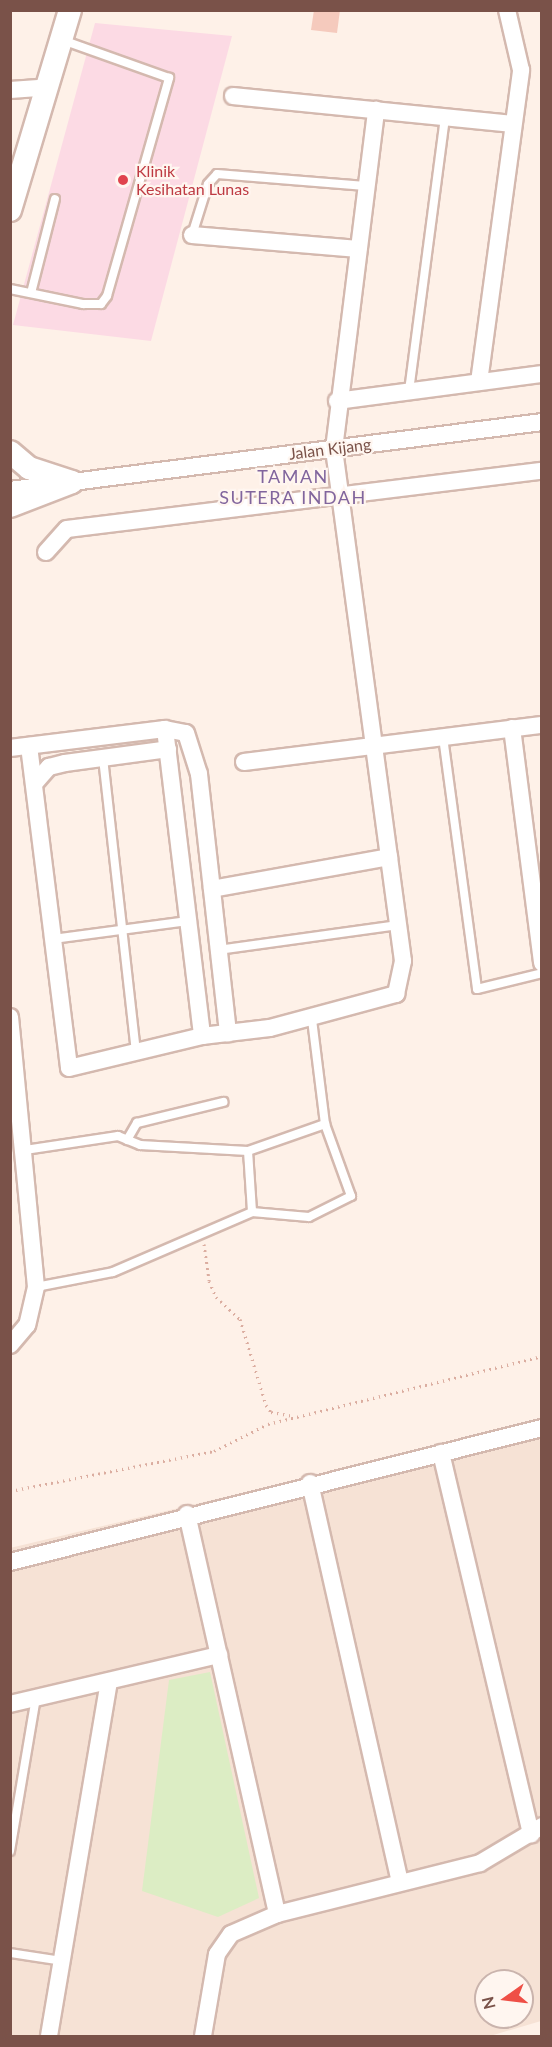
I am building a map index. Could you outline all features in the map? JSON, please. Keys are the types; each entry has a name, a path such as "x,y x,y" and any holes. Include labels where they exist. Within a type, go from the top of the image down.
{"main road":[{"path":"10,210 49,87 70,10"},
{"path":"10,452 29,468 72,482"},
{"path":"10,506 72,482"}],"street":[{"path":"479,382 521,60 507,10"},
{"path":"10,90 49,87"},
{"path":"233,96 513,124"},
{"path":"29,746 69,1068 202,1036 312,1019 396,994 403,961 334,448 337,401 376,111"},
{"path":"192,235 358,249"},
{"path":"337,401 542,374"},
{"name":"Jalan Kijang","path":"10,490 542,422"},
{"path":"46,552 67,529 542,471"},
{"path":"244,762 542,724"},
{"path":"512,728 542,963"},
{"path":"165,729 202,1036"},
{"path":"10,748 165,729 186,733 195,750 228,1033"},
{"path":"34,784 50,767 168,749"},
{"path":"212,889 389,857"},
{"path":"10,1017 25,1150 36,1287 27,1325 10,1345"},
{"path":"10,1562 310,1483 542,1428"},
{"path":"203,2037 218,1954 231,1934 277,1914 480,1863 536,1830 441,1453"},
{"path":"310,1483 400,1882"},
{"path":"187,1514 277,1914"},
{"path":"10,1704 219,1654"},
{"path":"49,2037 109,1682"}],"lane":[{"path":"10,289 83,304 100,304 107,296 169,78 62,40"},
{"path":"409,391 445,117"},
{"path":"192,235 208,184 217,174 366,186"},
{"path":"31,293 55,199"},
{"path":"443,737 477,989 542,973"},
{"path":"103,758 136,1052"},
{"path":"53,939 188,921"},
{"path":"218,950 398,926"},
{"path":"36,1287 113,1272 252,1212 309,1217 351,1196 325,1124 312,1019"},
{"path":"127,1140 137,1123 223,1102"},
{"path":"25,1150 127,1140 248,1151 325,1124"},
{"path":"248,1151 252,1212"},
{"path":"10,1851 36,1698"},
{"path":"10,1953 62,1961"}],"path":[{"path":"203,1233 209,1281 216,1297 240,1318 266,1405 278,1415 299,1416"},
{"path":"10,1491 214,1451 267,1424 542,1356"}],"shaded area":[{"name":"Klinik Kesihatan Lunas","path":"95,23 232,36 151,341 13,325"},
{"path":"541,1422 541,2021 534,2023 534,1969 474,1969 474,2029 514,2029 490,2036 11,2036 10,1548"}],"green space":[{"path":"210,1672 259,1898 218,1917 142,1891 169,1680"}],"building":[{"path":"314,10 340,10 337,33 311,30"}],"place":[{"name":"Klinik Kesihatan Lunas","path":"123,180"}],"district":[{"name":"TAMAN SUTERA INDAH","path":"293,487"}]}
